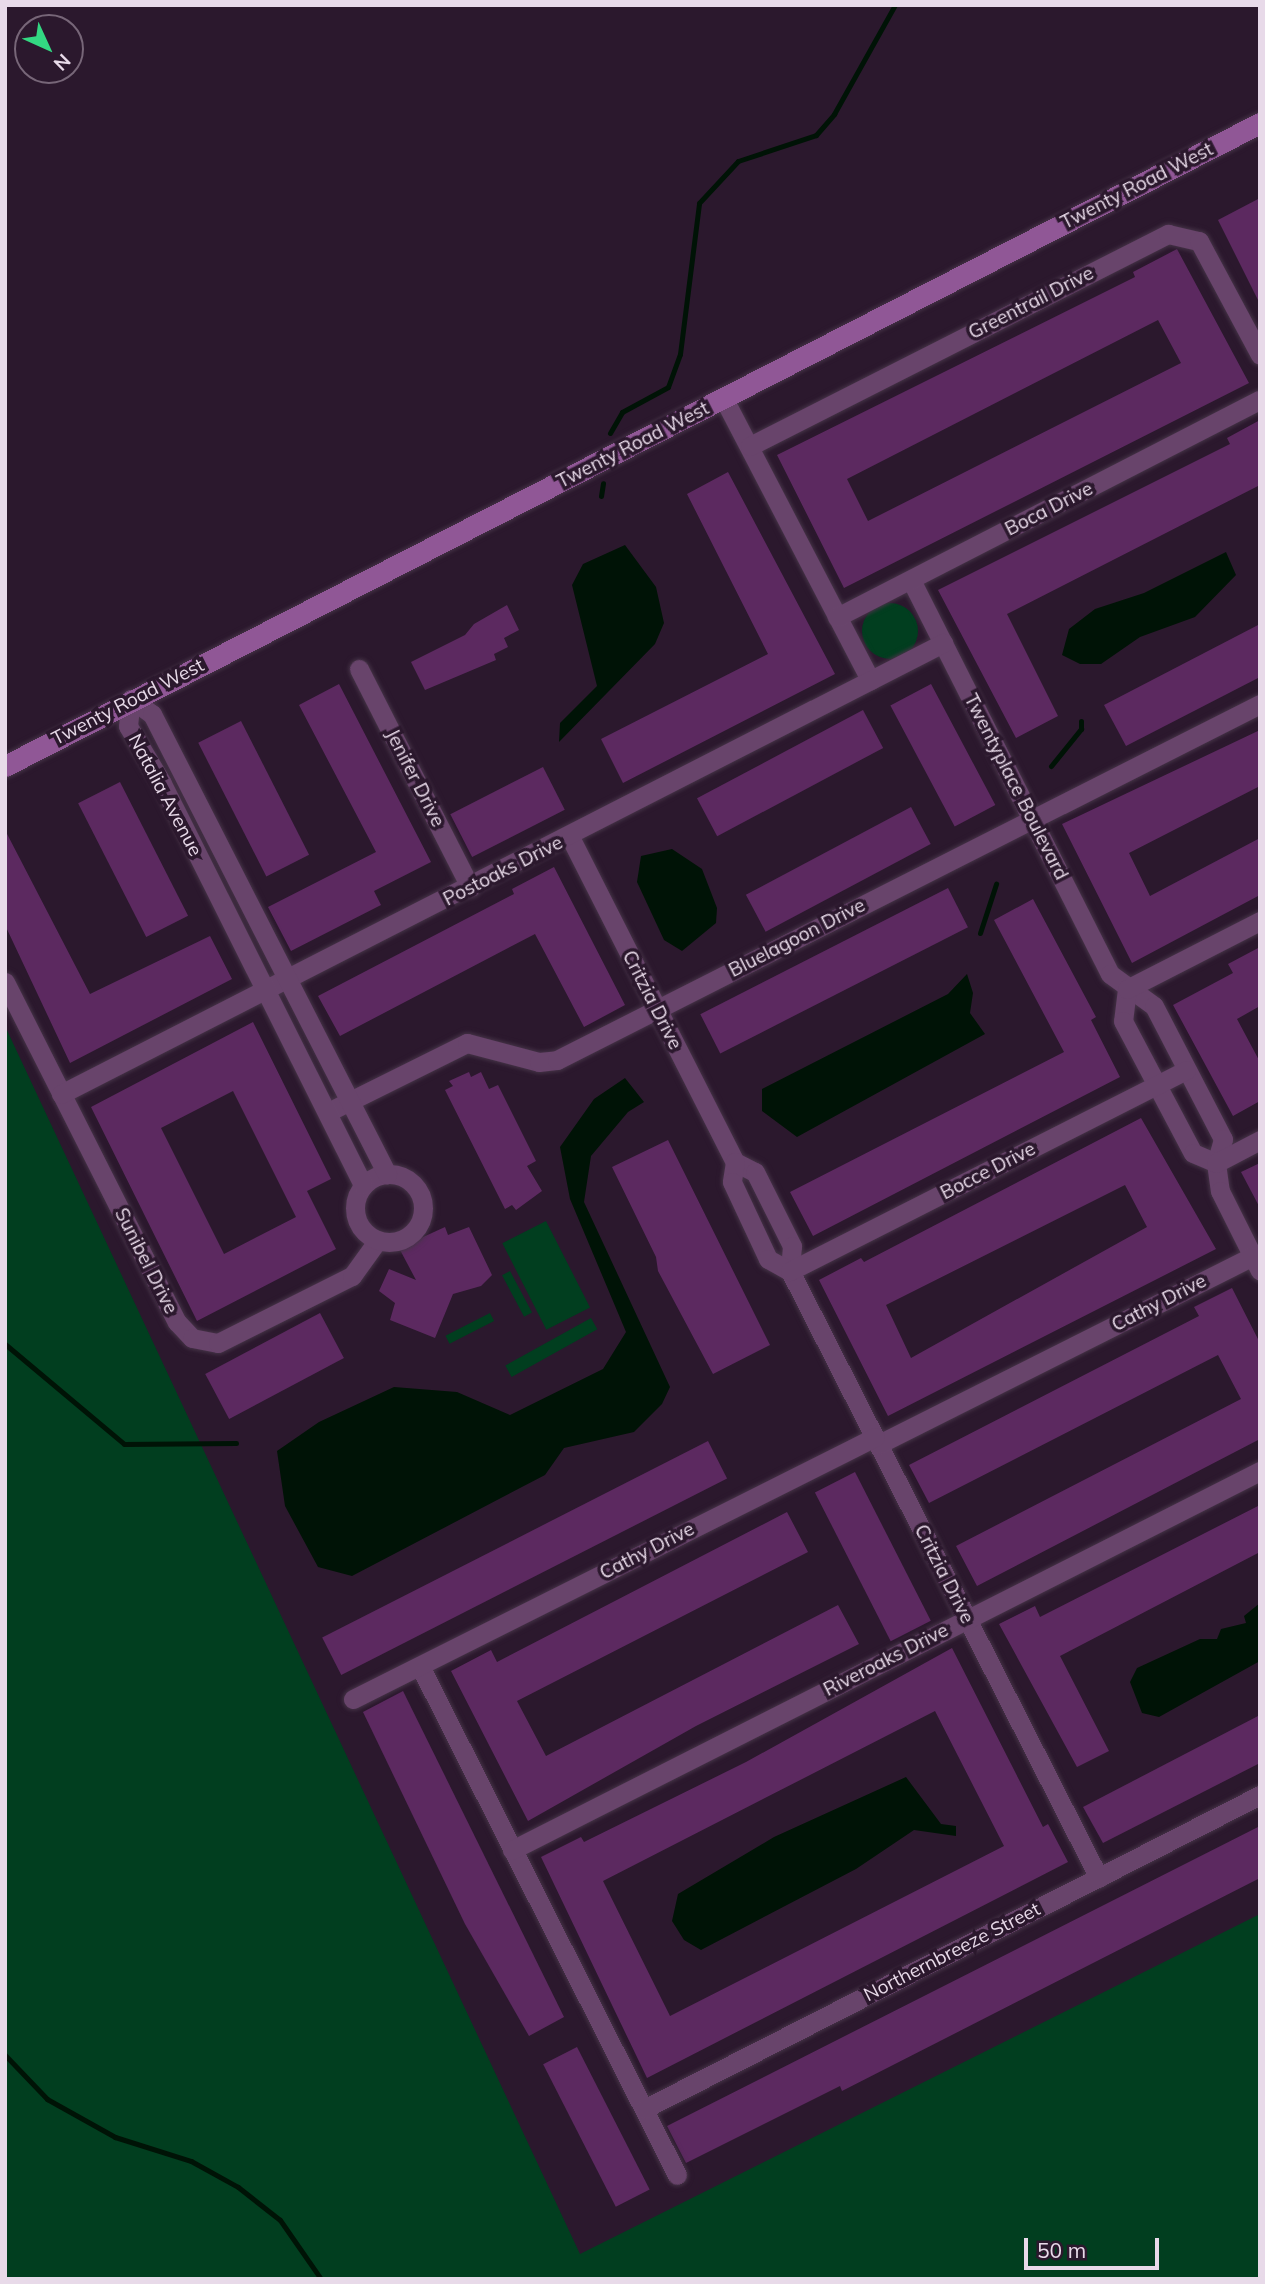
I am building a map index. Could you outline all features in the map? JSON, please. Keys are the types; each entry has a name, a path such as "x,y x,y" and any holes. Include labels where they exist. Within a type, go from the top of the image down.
{"street":[{"name":"Twenty Road West","path":"5,766 131,699 724,399 1260,123"},
{"name":"Greentrail Drive","path":"750,446 1168,234 1199,242 1260,355"},
{"path":"724,399 870,680"},
{"name":"Boca Drive","path":"837,617 1260,400"},
{"name":"Twentyplace Boulevard","path":"911,580 1110,974 1127,989 1154,1006 1223,1139 1216,1163 1220,1191 1256,1263"},
{"name":"Postoaks Drive","path":"61,1094 570,837 943,643"},
{"name":"Jenifer Drive","path":"359,670 470,887"},
{"name":"Natalia Avenue","path":"363,1185 267,990 128,726 131,699 152,714 347,1103 387,1174"},
{"name":"Bluelagoon Drive","path":"328,1112 467,1043 548,1062 1260,704"},
{"name":"Critzia Drive","path":"570,837 735,1162 732,1182 768,1259 790,1271"},
{"path":"1260,921 1127,989 1123,1021 1193,1153 1216,1163 1260,1140"},
{"name":"Sunibel Drive","path":"5,982 177,1322 202,1343 218,1343 352,1276 379,1240"},
{"name":"Bocce Drive","path":"790,1271 1186,1070"},
{"name":"Critzia Drive","path":"735,1162 755,1172 792,1246 790,1271 1098,1878"},
{"path":"387,1174 408,1179 423,1207 410,1235 379,1240 356,1217 363,1185 387,1174"},
{"name":"Cathy Drive","path":"353,1699 877,1440 1256,1263"},
{"name":"Riveroaks Drive","path":"512,1850 1260,1471"},
{"path":"420,1666 677,2175"},
{"name":"Northernbreeze Street","path":"644,2109 1260,1795"}],"green space":[{"path":"885,603 895,603 910,611 916,620 916,642 910,651 895,659 885,659 867,647 862,636 862,626 874,608"},
{"path":"5,1026 580,2254 1260,1914 1260,2279 5,2279"},
{"path":"546,1221 590,1307 546,1330 502,1243"},
{"path":"510,1271 532,1312 524,1317 502,1275"},
{"path":"490,1313 494,1321 450,1344 445,1336"},
{"path":"591,1318 597,1329 512,1377 505,1366"}],"shaded area":[{"path":"625,545 656,587 664,623 655,644 559,742 560,723 597,686 572,585 583,564"},
{"path":"1226,552 1236,575 1195,617 1140,637 1101,664 1080,664 1062,655 1069,629 1095,609 1144,593"},
{"path":"672,849 702,869 717,908 716,923 682,951 664,940 637,882 641,856"},
{"path":"967,974 973,993 970,1013 985,1034 797,1137 762,1111 762,1089 948,994"},
{"path":"625,1078 644,1102 628,1112 591,1156 584,1202 670,1387 662,1404 634,1432 564,1448 545,1475 352,1576 318,1567 285,1506 277,1451 319,1422 394,1387 457,1392 510,1415 603,1369 626,1332 570,1199 560,1147 594,1099"},
{"path":"1260,1603 1260,1661 1159,1717 1142,1713 1130,1682 1137,1668 1200,1639 1217,1639 1221,1629 1246,1623 1244,1616"},
{"path":"906,1777 941,1824 956,1826 956,1836 914,1830 856,1869 701,1950 684,1940 672,1921 678,1894 774,1837"}],"building":[{"path":"1260,198 1260,304 1218,220"},
{"path":"1177,249 1249,383 844,588 777,455 1135,277 1133,272","holes":["1158,320 1181,363 868,521 847,479"]},
{"path":"1260,420 1260,485 1007,614 1058,716 1016,738 938,590 1230,444 1227,438"},
{"path":"728,472 835,674 623,783 601,739 768,654 687,494"},
{"path":"507,605 519,630 504,638 508,647 494,654 496,660 425,690 411,662 465,635 474,624"},
{"path":"1260,624 1260,677 1126,746 1104,705"},
{"path":"339,684 431,862 374,891 381,905 291,951 268,907 376,852 299,705"},
{"path":"931,684 995,805 955,827 890,706"},
{"path":"863,710 883,748 717,836 697,798"},
{"path":"241,721 309,855 266,876 198,743"},
{"path":"1260,730 1260,786 1129,853 1150,896 1260,838 1260,895 1132,963 1062,824"},
{"path":"543,767 565,810 472,857 450,814"},
{"path":"120,782 188,916 146,937 78,803"},
{"path":"911,807 931,844 766,932 746,895"},
{"path":"5,830 90,994 210,936 232,979 70,1063 5,925"},
{"path":"554,867 625,1005 584,1027 535,934 340,1036 318,996 514,894 512,889"},
{"path":"948,888 968,927 720,1053 700,1014"},
{"path":"1033,899 1096,1017 1091,1020 1120,1077 813,1236 790,1192 1064,1052 994,920"},
{"path":"1260,947 1260,1006 1237,1019 1260,1062 1260,1101 1233,1116 1173,1005 1233,973 1228,964"},
{"path":"253,1022 331,1179 307,1191 336,1249 197,1321 91,1107","holes":["233,1091 296,1217 224,1254 161,1128"]},
{"path":"469,1072 471,1077 481,1072 489,1089 498,1085 536,1161 527,1166 542,1191 516,1210 512,1205 505,1209 445,1090 453,1086 449,1081"},
{"path":"1141,1118 1216,1249 888,1416 819,1280 861,1258 864,1262","holes":["1125,1185 1147,1227 911,1358 886,1305"]},
{"path":"668,1140 770,1345 713,1374 658,1271 656,1257 612,1167"},
{"path":"1260,1163 1260,1208 1241,1172"},
{"path":"445,1227 448,1235 469,1227 492,1275 481,1286 453,1294 435,1338 390,1320 395,1303 379,1291 389,1269 416,1280 399,1248"},
{"path":"1232,1288 1260,1343 1260,1439 977,1586 956,1546 1241,1399 1218,1355 929,1503 909,1465 1199,1316 1194,1307"},
{"path":"320,1313 344,1358 229,1419 205,1374"},
{"path":"708,1441 727,1478 341,1675 322,1638"},
{"path":"855,1472 931,1621 891,1641 815,1492"},
{"path":"1260,1505 1260,1552 1060,1656 1109,1751 1077,1767 999,1624 1035,1606 1040,1617"},
{"path":"787,1512 808,1552 517,1701 546,1756 838,1605 859,1644 696,1726 528,1821 451,1671 491,1650 497,1662"},
{"path":"952,1648 1043,1827 1048,1824 1068,1862 647,2078 541,1857 581,1837 584,1842 746,1762","holes":["935,1711 1004,1846 670,2016 603,1881"]},
{"path":"403,1691 564,2017 529,2036 465,1924 363,1712"},
{"path":"1260,1715 1260,1763 1103,1843 1083,1807"},
{"path":"1260,1826 1260,1878 842,2091 840,2086 686,2163 667,2126"},
{"path":"577,2047 650,2190 616,2207 543,2064"}],"waterway":[{"path":"610,433 622,412 668,387 680,354 699,203 738,161 816,135 834,114 895,5"},
{"path":"601,496 603,483"},
{"path":"1051,766 1081,729 1081,721"},
{"path":"980,933 996,884"},
{"path":"5,1344 124,1444 236,1443"},
{"path":"5,2055 47,2099 115,2137 191,2161 238,2187 280,2220 321,2279"}]}
